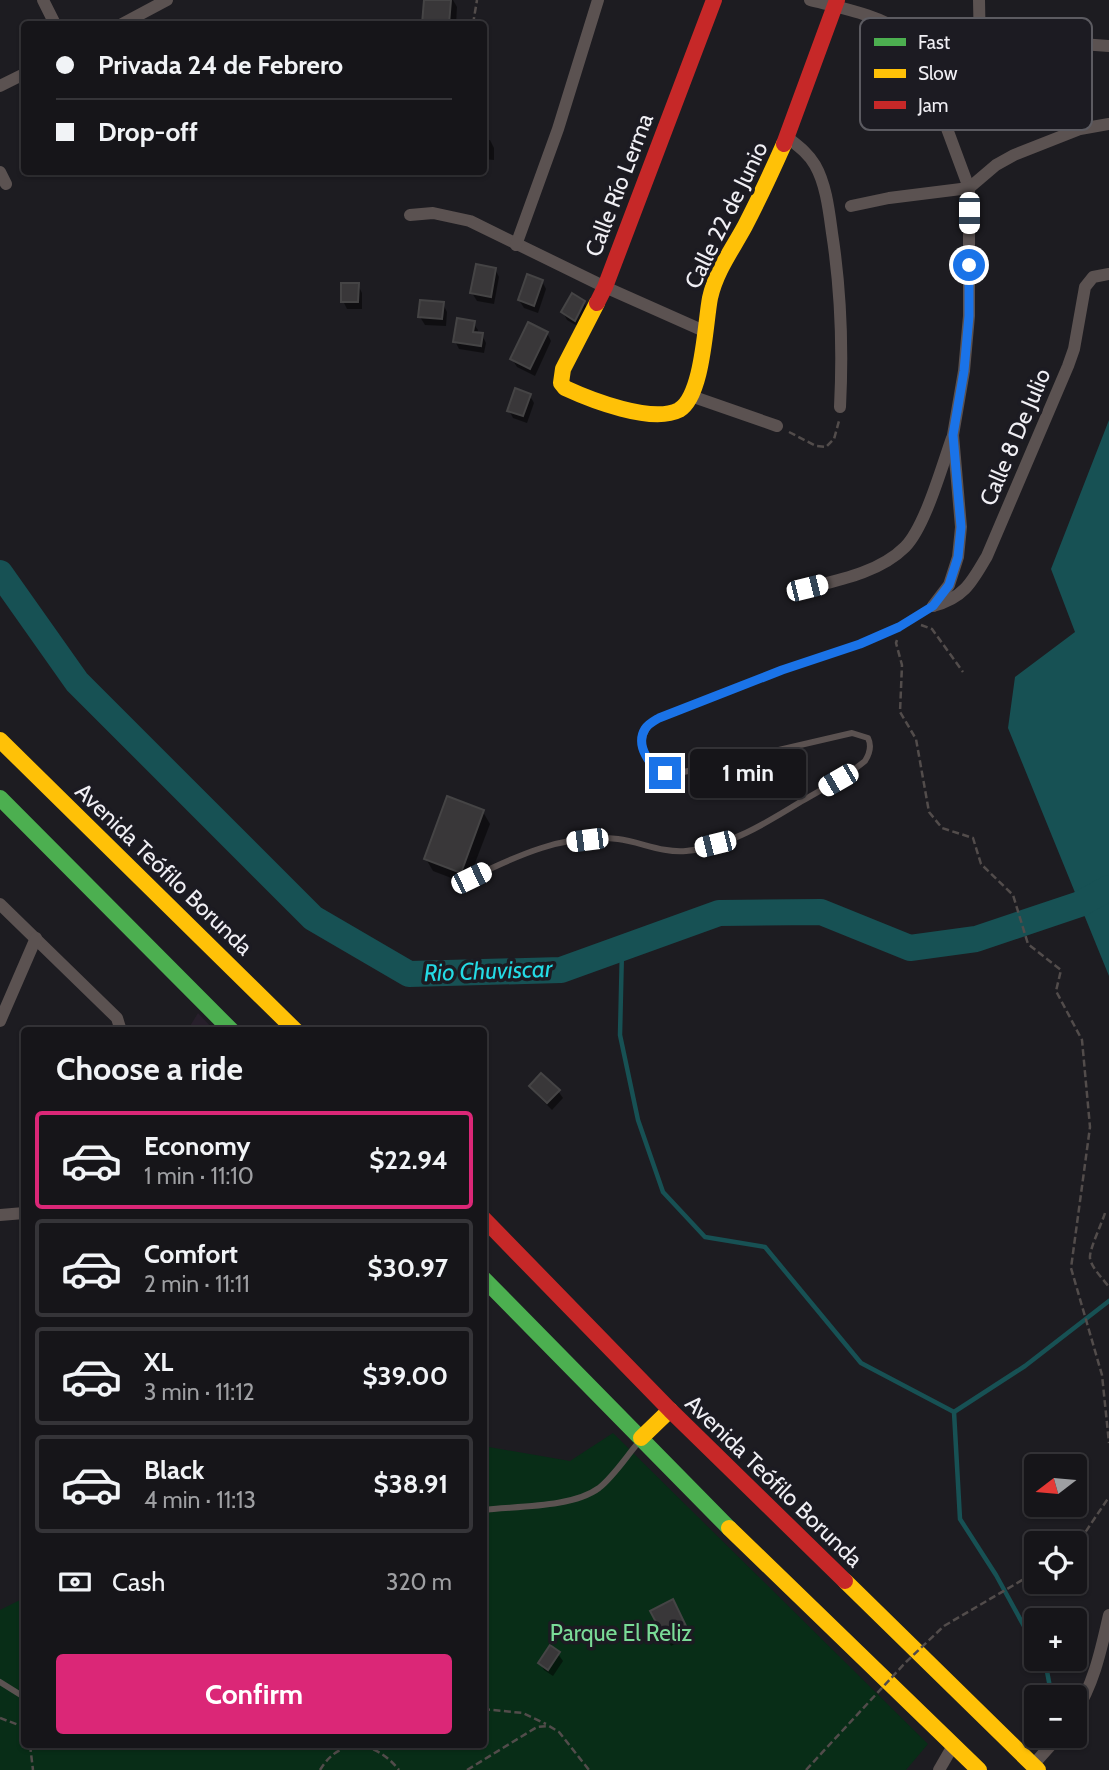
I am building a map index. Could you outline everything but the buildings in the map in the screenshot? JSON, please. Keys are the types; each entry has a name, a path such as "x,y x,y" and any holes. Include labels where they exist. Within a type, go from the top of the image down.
{"main road":[{"name":"Calle Río Lerma","path":"691,396 680,410 664,415 608,404 574,393 561,383 561,376 569,355 605,288 714,0"},
{"name":"Calle 22 de Junio","path":"691,396 714,282 755,208 788,138 836,3"},
{"name":"Avenida Teófilo Borunda","path":"0,740 292,1027"},
{"path":"0,798 228,1027"},
{"name":"Avenida Teófilo Borunda","path":"487,1222 670,1410 1033,1768"},
{"path":"487,1282 682,1482 979,1770"},
{"path":"641,1438 670,1410"}],"street":[{"path":"43,0 54,21"},
{"path":"128,21 167,0"},
{"path":"516,245 558,129 598,0"},
{"path":"810,0 836,3 872,18"},
{"path":"979,0 979,18"},
{"path":"0,86 21,76"},
{"path":"807,588 847,578 886,561 906,547 916,532 953,435 964,371 969,316 970,188 948,130"},
{"path":"851,206 889,198 970,188 996,165 1014,155 1077,130"},
{"path":"788,138 802,149 817,168 829,212 840,284 843,348 840,407"},
{"path":"410,215 433,213 470,221 605,288 704,331"},
{"name":"Calle 8 De Julio","path":"933,606 949,602 960,595 987,556 1057,395 1074,349 1085,287 1093,277 1109,274"},
{"path":"691,396 777,426"},
{"path":"933,606 949,585 958,557 961,527 953,435"},
{"path":"0,904 117,1018 120,1027"},
{"path":"0,1021 36,938"},
{"path":"0,1215 21,1213"},
{"path":"1087,1696 1100,1659 1109,1615"},
{"path":"939,1770 954,1744"},
{"path":"1033,1768 1049,1748"}],"lane":[{"path":"471,878 520,855 562,843 617,839 658,849 686,851 732,838 785,812 865,761 870,754 868,738 852,733 675,774 657,770 651,763 643,748 644,730 659,718 782,670 860,644 909,621 933,606"},
{"path":"487,1510 566,1501 584,1496 609,1478 641,1438"},
{"path":"0,1682 21,1695"}],"path":[{"path":"473,21 477,0"},
{"path":"777,426 816,446 825,447 834,439 840,407"},
{"path":"963,673 932,629 909,621 896,643 902,665 900,712 916,740 929,812 942,828 973,838 981,864 1013,895 1028,944 1060,970 1056,991 1082,1040 1090,1127 1071,1268 1102,1375 1109,1443"},
{"path":"1105,1213 1091,1247 1090,1260 1109,1287"},
{"path":"1087,1531 1109,1497"},
{"path":"806,1770 906,1662 944,1626 1024,1579"},
{"path":"487,1709 523,1713 549,1726 559,1732 589,1770"},
{"path":"0,1718 21,1726"},
{"path":"467,1770 537,1727 549,1726"},
{"path":"30,1748 33,1770"},
{"path":"320,1770 335,1752 344,1748"},
{"path":"371,1748 379,1750 399,1770"}],"shaded area":[{"path":"198,1013 211,1027 189,1027"}],"green space":[{"name":"Parque El Reliz","path":"613,1433 928,1744 906,1770 0,1770 0,1610 21,1600 21,1748 487,1748 487,1447 570,1461"}],"water":[{"path":"1109,420 1109,976 1008,728 1015,677 1075,632 1051,569"}],"waterway":[{"name":"Rio Chuviscar","path":"0,573 77,682 313,918 409,974 561,970 719,913 821,912 910,948 976,939 1080,904 1109,888"},
{"path":"622,949 620,1035 638,1120 663,1192 705,1237 765,1247 861,1363 954,1412 1025,1366 1109,1301"},
{"path":"954,1412 960,1519 996,1575 1024,1626"},
{"path":"1047,1671 1050,1685"}],"traffic: fast":[{"path":"0,798 228,1027"},
{"path":"487,1282 729,1528"}],"traffic: slow":[{"path":"597,303 563,369 561,383 576,393 622,409 653,414 667,414 679,410 687,402 698,375 710,298 716,279 784,144"},
{"path":"0,740 292,1027"},
{"path":"641,1438 670,1410"},
{"path":"729,1528 979,1770"},
{"path":"845,1581 1038,1770"}],"traffic: jam":[{"path":"597,303 714,0"},
{"path":"784,144 837,0"},
{"path":"487,1222 670,1410 845,1581"}],"route":[{"path":"665,773 657,770 643,748 642,736 649,724 782,670 860,644 899,627 933,606 949,585 958,557 961,527 953,435 964,371 969,316 969,265"}]}
